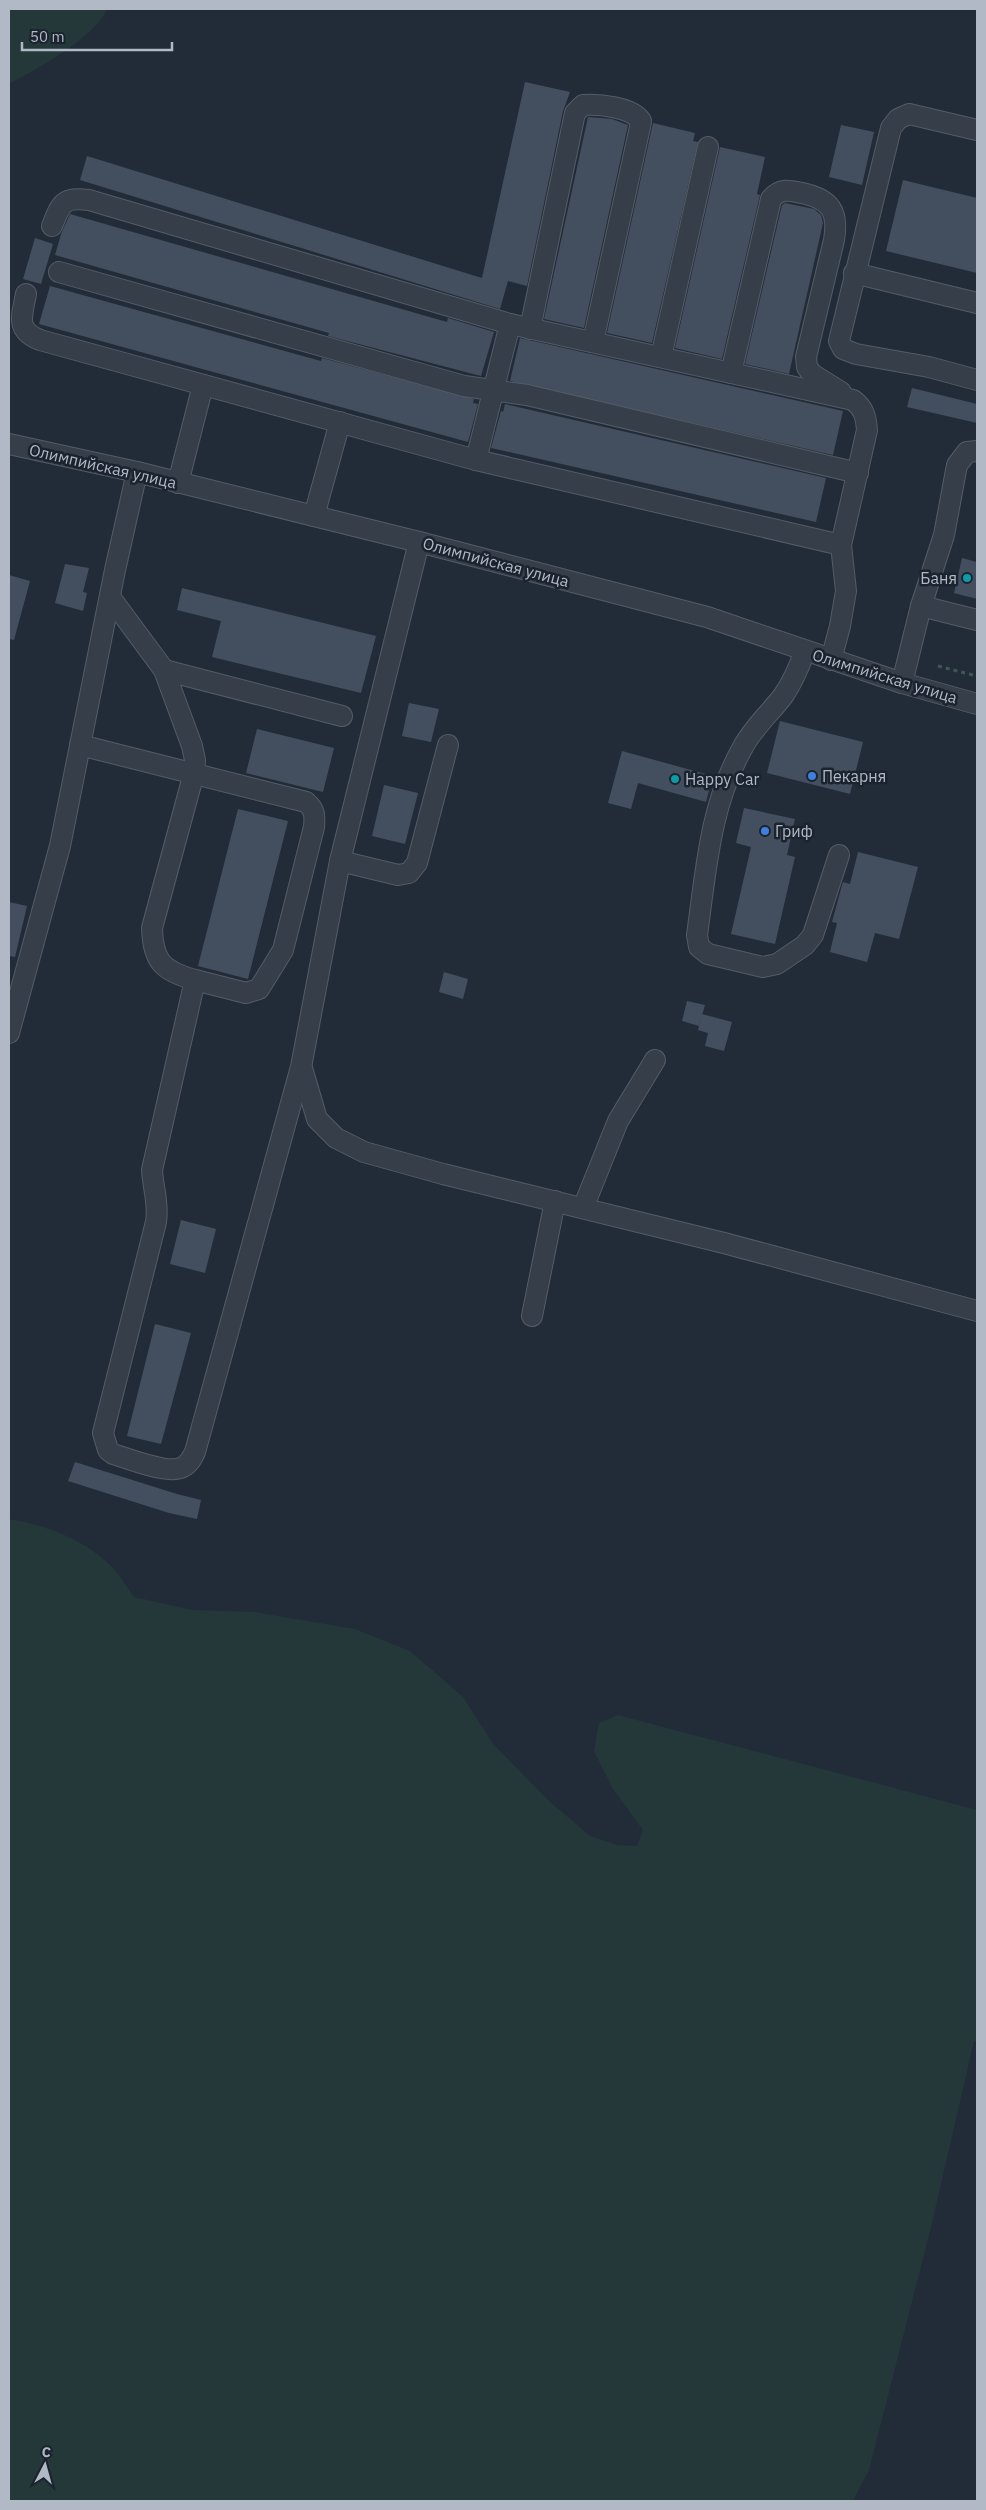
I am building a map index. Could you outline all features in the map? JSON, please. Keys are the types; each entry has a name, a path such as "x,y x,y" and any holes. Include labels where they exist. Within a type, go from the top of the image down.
{"street":[{"path":"530,329 575,114 583,105 592,104 632,112 641,121 640,128 593,342"},
{"path":"977,130 909,114 898,119 891,128 840,330 839,341 843,348 856,354 929,367 977,380"},
{"path":"660,357 708,147"},
{"path":"731,373 771,199 776,193 786,189 820,197 831,209 836,230 806,356 807,367 812,374 860,405 865,416 867,430 841,545 846,592 831,660"},
{"path":"52,226 59,208 65,201 74,198 88,200 510,324 853,400"},
{"path":"59,272 464,386 527,395 858,473"},
{"path":"854,274 977,303"},
{"path":"26,294 21,319 23,328 30,336 476,460 841,545"},
{"path":"476,460 510,324"},
{"path":"178,483 203,385"},
{"path":"314,516 340,422"},
{"name":"Олимпийская улица","path":"9,444 137,472 419,542 707,617 902,683 977,704"},
{"path":"902,683 922,606 944,535 957,466 967,452 977,450"},
{"path":"9,1033 60,846 137,472"},
{"path":"195,980 152,1170 158,1206 156,1222 104,1423 104,1443 113,1454 167,1469 177,1469 190,1462 195,1452 302,1067 340,861 419,542"},
{"path":"80,744 194,773 306,802 312,807 315,817 283,950 259,990 246,993 173,974 164,967 156,956 152,944 152,928 194,773 195,760 192,746 164,670 110,598"},
{"path":"922,606 977,620"},
{"path":"805,651 789,687 744,744 728,774 711,836 697,935 699,947 708,954 763,967 777,964 805,945 813,935 839,855"},
{"path":"164,670 342,716"},
{"path":"340,861 398,875 409,873 417,863 448,745"},
{"path":"583,1208 618,1121 655,1060"},
{"path":"302,1067 318,1120 336,1138 347,1145 443,1174 724,1243 977,1311"},
{"path":"532,1316 555,1202"}],"path":[{"path":"938,666 977,676"}],"green space":[{"path":"9,9 107,9 90,31 64,52 9,84"},
{"path":"9,1519 49,1529 86,1546 112,1567 134,1597 192,1610 254,1612 355,1629 410,1651 463,1697 493,1744 550,1802 590,1836 617,1845 637,1846 643,1830 613,1789 594,1751 599,1723 618,1715 977,1810 977,2041 974,2041 931,2227 869,2470 853,2501 9,2501"}],"building":[{"path":"525,82 570,92 563,111 527,286 508,281 500,309 80,180 87,156 482,278"},
{"path":"588,117 612,119 628,125 584,328 544,319"},
{"path":"653,123 695,133 693,141 698,142 652,343 607,333"},
{"path":"841,125 874,132 862,185 829,177"},
{"path":"720,147 765,157 757,194 760,195 722,359 675,348"},
{"path":"903,180 977,198 977,273 886,251"},
{"path":"785,203 814,209 821,215 823,223 789,374 745,364 782,205"},
{"path":"70,214 447,322 448,318 494,332 481,376 328,336 329,333 55,255 61,234"},
{"path":"35,238 53,244 41,284 23,279"},
{"path":"50,286 321,361 322,358 474,399 473,403 478,404 468,442 39,324"},
{"path":"520,338 843,411 833,455 510,381"},
{"path":"912,388 977,404 977,423 907,407"},
{"path":"505,404 826,478 816,522 491,448 501,411 503,412"},
{"name":"Баня","path":"962,558 977,562 977,599 954,593"},
{"path":"65,564 89,568 83,592 87,593 83,611 55,603"},
{"path":"9,575 30,581 14,640 9,639"},
{"path":"182,588 376,636 361,693 212,657 221,621 177,610"},
{"path":"409,703 439,709 431,742 402,736"},
{"path":"780,721 863,742 850,794 767,773"},
{"path":"257,729 334,748 323,792 246,773"},
{"path":"622,751 713,776 706,802 638,783 631,809 608,803"},
{"path":"384,785 418,793 405,844 372,836"},
{"path":"744,808 795,819 787,855 795,857 775,944 731,934 751,847 736,843"},
{"path":"238,809 288,821 248,979 198,966"},
{"path":"858,852 918,867 899,939 875,933 867,962 830,952 837,923 832,922 842,885 843,882 850,884"},
{"path":"9,902 27,906 15,957 9,956"},
{"path":"444,972 468,979 463,999 439,992"},
{"path":"687,1001 705,1005 699,1026 682,1021"},
{"path":"702,1014 732,1022 724,1051 705,1046 708,1033 698,1030"},
{"path":"181,1220 216,1229 205,1273 170,1264"},
{"path":"155,1324 191,1333 161,1444 127,1436"},
{"path":"75,1462 201,1500 197,1519 169,1513 68,1481"}],"place":[{"name":"Баня","path":"967,578"},
{"name":"Пекарня","path":"812,776"},
{"name":"Happy Car","path":"675,779"},
{"name":"Гриф","path":"765,831"}]}
